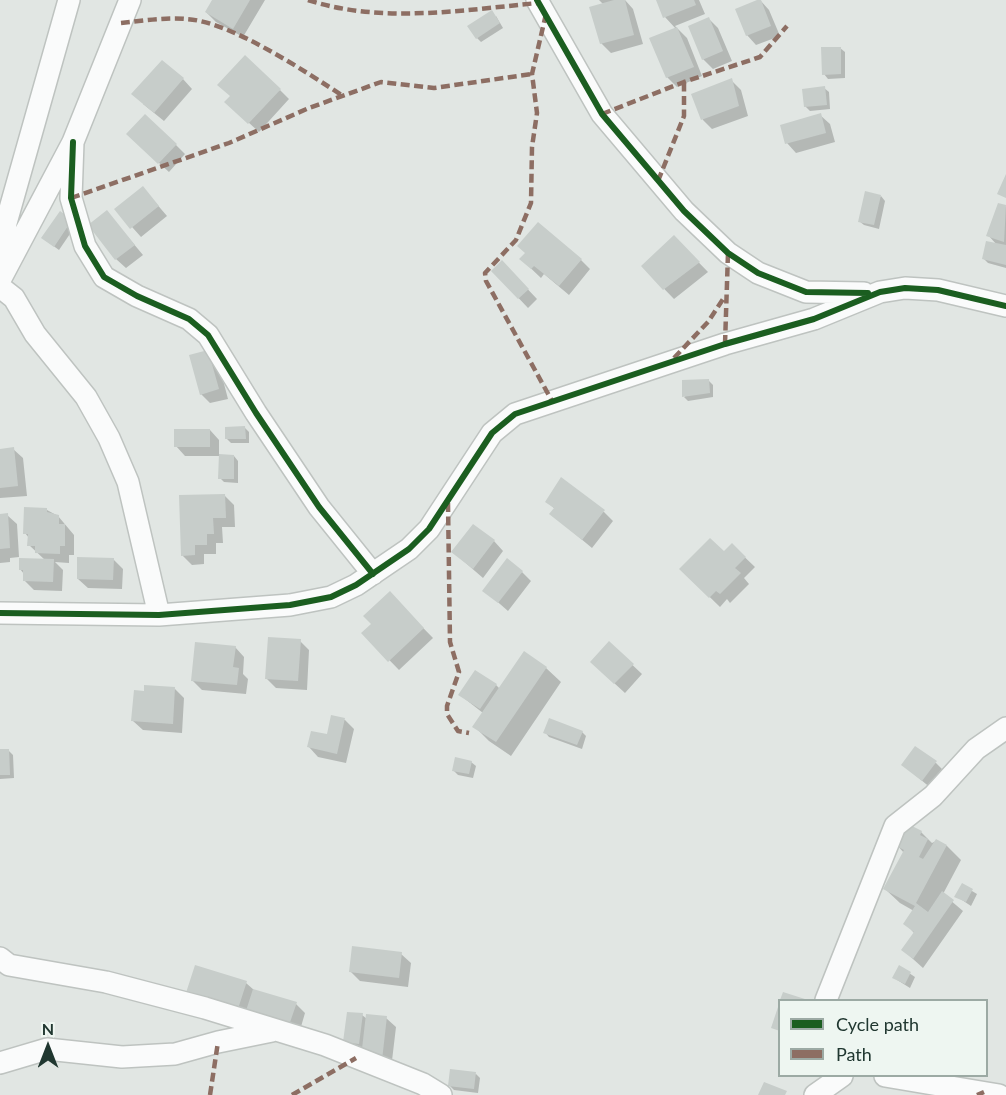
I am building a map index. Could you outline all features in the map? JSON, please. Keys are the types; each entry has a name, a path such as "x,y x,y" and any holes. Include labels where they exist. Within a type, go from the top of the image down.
{"street":[{"path":"0,267 6,224 69,0"},
{"path":"0,280 73,142 130,0"},
{"path":"537,0 602,114 684,211 728,253 758,273 806,292 837,294 905,288 938,290 1006,306"},
{"path":"73,142 71,198 85,246 104,277 137,296 189,319 208,335 256,413 319,507 373,574"},
{"path":"0,287 14,298 36,334 86,397 109,438 128,482 159,615"},
{"path":"0,613 159,615 301,603 332,597 373,574 409,549 429,529 492,433 515,414 725,344 814,319 880,292"},
{"path":"826,999 895,826 933,796 976,749 1006,728"},
{"path":"0,958 9,965 106,982 162,996 324,1045 423,1084 441,1095"},
{"path":"0,1063 47,1049 122,1057 175,1054 218,1042 273,1031"},
{"path":"814,1095 841,1077"},
{"path":"891,1077 999,1095"}],"building":[{"path":"212,0 250,0 233,29 205,12"},
{"path":"614,0 625,0 634,35 600,44 589,7"},
{"path":"656,0 694,0 696,5 663,18"},
{"path":"761,0 771,26 746,36 735,9"},
{"path":"492,10 500,23 476,39 467,26"},
{"path":"709,17 723,51 702,60 688,26"},
{"path":"677,27 694,67 666,78 649,38"},
{"path":"821,47 841,47 841,74 822,75"},
{"path":"245,55 281,89 248,124 224,102 230,96 217,85"},
{"path":"162,60 184,78 154,113 131,94"},
{"path":"732,78 739,106 701,120 691,94"},
{"path":"825,86 827,105 804,107 802,89"},
{"path":"821,113 826,133 785,144 780,125"},
{"path":"145,114 177,144 158,164 126,134"},
{"path":"1006,174 1006,198 997,194"},
{"path":"143,186 159,206 130,229 114,209"},
{"path":"865,191 881,195 874,225 858,222"},
{"path":"998,203 1006,205 1004,242 986,236"},
{"path":"107,210 135,245 115,260 88,225"},
{"path":"60,211 72,220 54,247 41,238"},
{"path":"538,222 582,259 559,286 534,266 531,269 519,259 525,253 517,246"},
{"path":"674,235 700,262 663,290 641,266"},
{"path":"986,241 1006,245 1006,265 982,259"},
{"path":"502,260 529,289 518,299 491,271"},
{"path":"208,350 219,389 200,395 189,355"},
{"path":"709,379 710,393 682,397 682,380"},
{"path":"245,426 246,439 225,439 225,427"},
{"path":"174,429 210,429 210,447 174,447"},
{"path":"14,447 18,486 0,488 0,449"},
{"path":"219,454 234,455 234,479 218,479"},
{"path":"561,477 605,510 582,540 549,514 554,508 545,502"},
{"path":"225,494 226,518 213,518 214,534 207,534 207,545 195,545 195,555 181,556 179,495"},
{"path":"24,507 47,508 47,512 59,515 59,524 65,524 65,546 60,546 60,554 35,553 35,546 27,546 28,534 23,534"},
{"path":"8,513 10,548 0,549 0,514"},
{"path":"473,524 495,540 473,569 451,552"},
{"path":"710,538 724,551 732,543 746,557 735,568 741,573 720,594 716,591 709,598 679,569"},
{"path":"77,557 114,558 113,580 77,579"},
{"path":"19,558 54,559 53,582 23,581 23,570 19,570"},
{"path":"507,558 523,571 498,603 482,591"},
{"path":"390,591 424,628 388,662 361,633 371,624 363,616"},
{"path":"268,637 301,639 298,681 265,679"},
{"path":"609,641 634,664 614,684 590,662"},
{"path":"195,642 236,646 233,667 239,668 237,685 191,681"},
{"path":"524,651 547,667 496,742 472,727"},
{"path":"475,670 497,684 480,709 458,695"},
{"path":"144,685 175,687 173,724 131,721 134,690 144,691"},
{"path":"331,715 345,718 337,754 307,747 311,731 327,734"},
{"path":"549,718 583,731 577,745 543,733"},
{"path":"915,746 937,761 922,781 901,765"},
{"path":"0,749 9,749 10,775 0,775"},
{"path":"455,757 472,761 469,774 452,771"},
{"path":"906,823 922,831 920,835 928,839 919,857 923,859 936,839 947,845 916,903 928,912 942,891 954,900 913,959 901,950 914,932 903,924 915,906 883,889 904,850 895,845"},
{"path":"962,883 973,889 966,902 954,897"},
{"path":"352,946 402,952 399,978 349,972"},
{"path":"195,965 247,981 236,1015 184,999"},
{"path":"899,965 911,972 905,984 892,978"},
{"path":"253,989 297,1002 288,1028 245,1014"},
{"path":"783,992 805,999 780,999"},
{"path":"778,1007 778,1030 771,1028"},
{"path":"347,1012 363,1013 359,1044 343,1042"},
{"path":"366,1014 387,1016 382,1060 361,1058"},
{"path":"450,1069 476,1072 474,1089 448,1086"},
{"path":"764,1082 787,1091 785,1095 758,1095"}],"marked path":[{"path":"308,0 364,12 393,13 452,11 538,3"},
{"path":"546,14 532,74 537,113 532,147 531,203 516,240 485,273 486,281 552,401"},
{"path":"121,23 170,18 204,22 224,28 267,49 343,96"},
{"path":"602,114 684,82 760,57 787,26"},
{"path":"71,198 229,143 309,108 381,82 434,88 532,74"},
{"path":"658,181 684,116 684,82"},
{"path":"725,344 728,253"},
{"path":"674,358 708,322 725,296"},
{"path":"448,503 450,642 459,672 447,706 447,714 458,731 469,733"},
{"path":"210,1095 218,1042"},
{"path":"292,1095 356,1058"},
{"path":"977,1095 984,1092"}],"cycle path":[{"path":"537,0 602,114 684,211 728,253 758,273 806,292 868,293"},
{"path":"73,142 71,198 85,246 104,277 137,296 189,319 208,335 256,413 319,507 373,574"},
{"path":"0,613 159,615 290,605 331,597 356,585 409,549 429,529 492,433 515,414 725,344 814,319 880,292 905,288 938,290 1006,306"}]}
